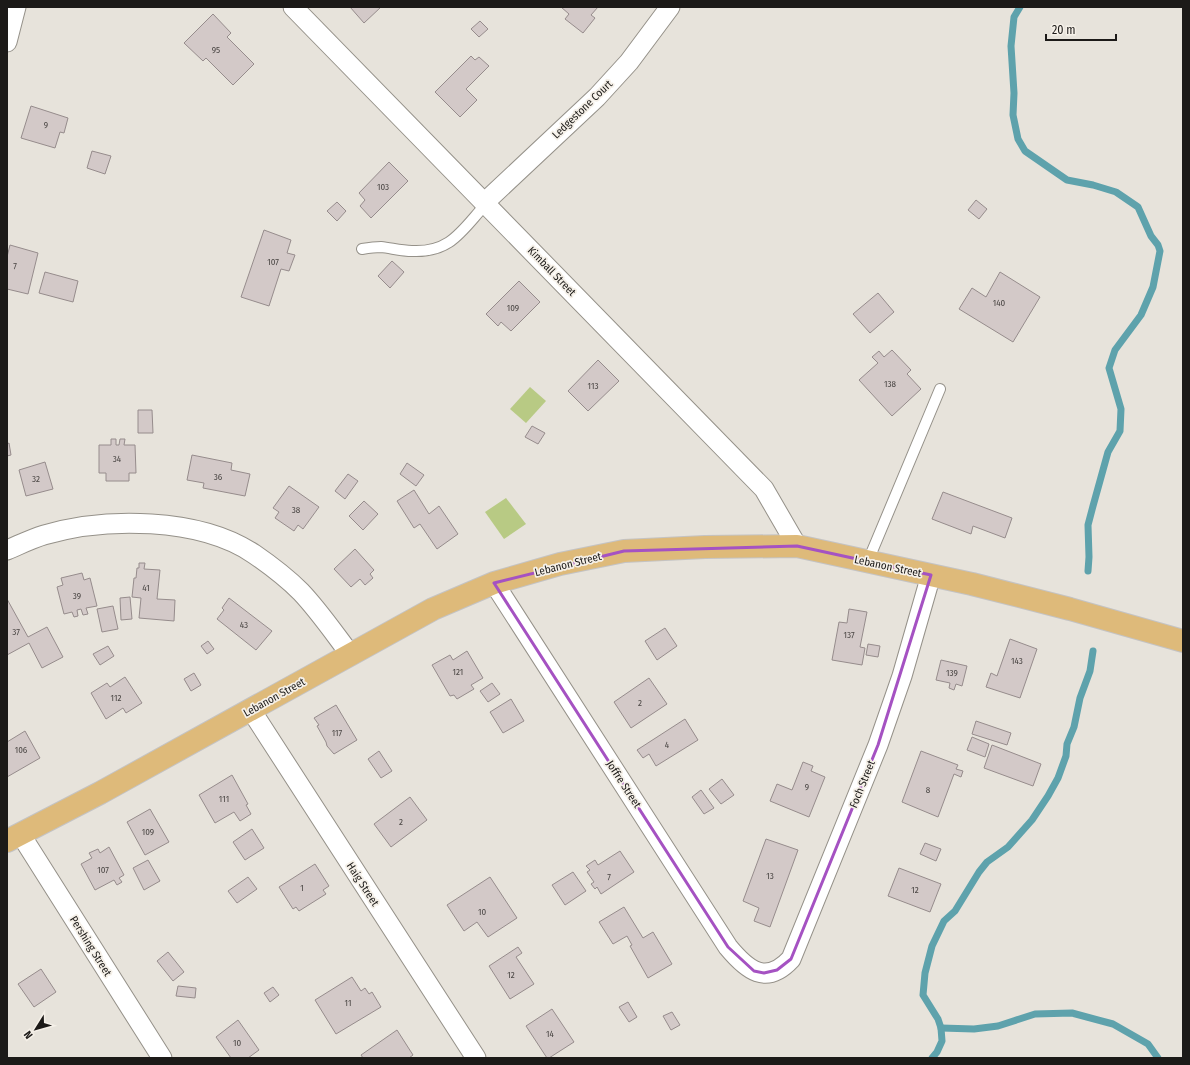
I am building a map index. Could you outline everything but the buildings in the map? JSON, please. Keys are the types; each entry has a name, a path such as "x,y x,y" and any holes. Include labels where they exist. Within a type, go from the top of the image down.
{"highway":[{"name":"Lebanon Street","path":"14,838 251,710 432,609 494,583 560,564 624,551 704,547 797,546 931,575 1070,609 1183,641"}],"street":[{"path":"7,42 16,7"},
{"name":"Kimball Street","path":"293,7 764,489 797,546"},
{"name":"Ledgestone Court","path":"485,204 597,97 629,62 670,7"},
{"path":"7,550 37,537 60,531 121,524 169,525 214,534 234,542 252,553 280,574 309,602 350,654"},
{"name":"Foch Street","path":"764,973 777,970 784,966 790,959 878,745 908,654 931,575"},
{"name":"Joffre Street","path":"494,583 728,947 740,962 754,971 764,973"},
{"name":"Haig Street","path":"251,710 476,1058"},
{"name":"Pershing Street","path":"14,838 162,1058"}],"lane":[{"path":"362,249 380,247 410,252 431,251 444,247 455,238 485,204"},
{"path":"868,561 940,389"}],"highlighted area":[{"path":"797,546 931,575 878,745 791,959 777,970 764,973 754,971 728,947 494,583 624,551"}],"green space":[{"path":"530,387 546,401 526,423 510,409"},
{"path":"506,498 526,524 504,539 485,512"}],"waterway":[{"path":"1020,7 1014,17 1011,46 1014,93 1013,115 1018,139 1025,151 1067,180 1093,185 1116,192 1138,207 1151,236 1158,245 1160,251 1153,287 1141,315 1115,350 1109,368 1121,409 1120,431 1108,452 1088,525 1088,571"},
{"path":"932,1058 937,1052 942,1041 941,1028 938,1019 923,995 925,973 932,946 944,921 955,911 979,872 987,862 1008,847 1032,820 1058,778 1066,756 1067,744 1074,727 1080,698 1090,671 1093,651"},
{"path":"941,1028 974,1029 998,1026 1035,1014 1072,1013 1113,1024 1148,1044 1158,1058"}]}
